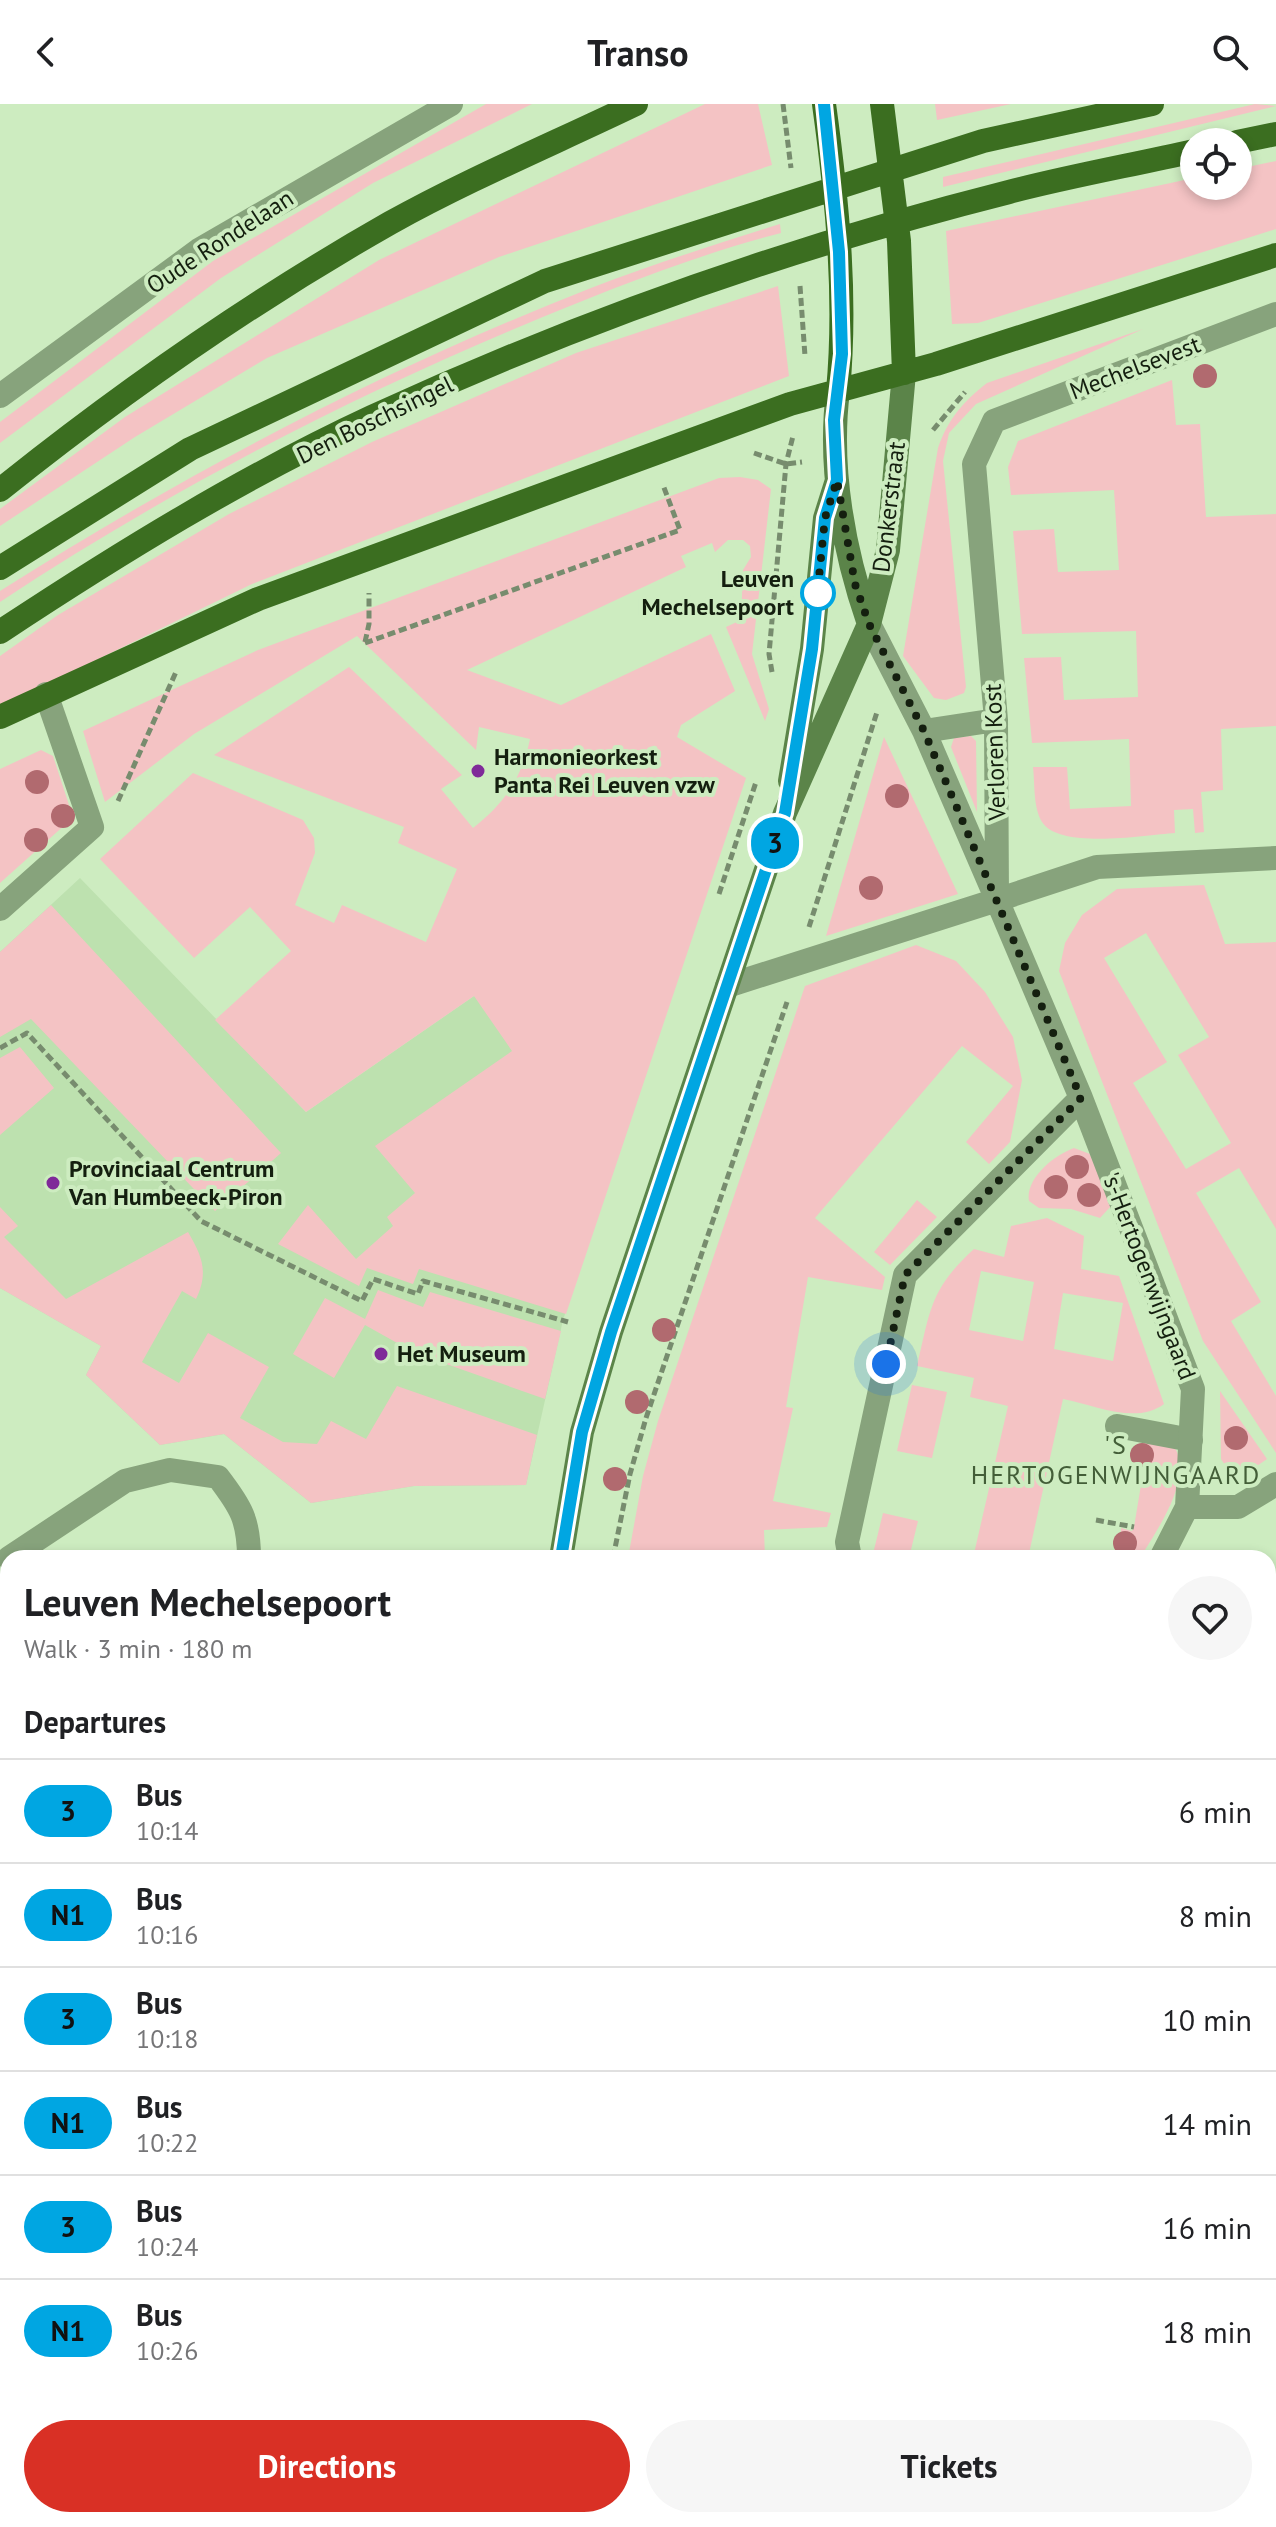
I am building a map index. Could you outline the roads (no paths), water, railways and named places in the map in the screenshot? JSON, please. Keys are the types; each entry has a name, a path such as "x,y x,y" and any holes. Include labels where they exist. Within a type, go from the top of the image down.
{"main road":[{"path":"0,490 112,400 248,308 393,222 636,104"},
{"path":"824,104 839,252 842,354 838,391"},
{"path":"882,104 899,241 904,373"},
{"path":"0,568 190,449 545,281 758,210 983,141 1152,104"},
{"path":"1252,139 1276,134"},
{"name":"Den Boschsingel","path":"0,632 230,492 370,418 577,329 775,260 1010,192 1180,154"},
{"path":"0,717 258,599 790,404 904,373 1276,255"}],"street":[{"name":"Oude Rondelaan","path":"0,396 199,250 451,104"},
{"name":"Mechelsevest","path":"994,421 1276,314"},
{"name":"Donkerstraat","path":"562,1550 582,1432 602,1361 785,813 869,624 888,550 904,373"},
{"name":"Donkerstraat","path":"785,813 812,649 825,518 837,480 834,420 838,391"},
{"name":"Verloren Kost","path":"994,421 974,464 996,720 997,900"},
{"path":"837,480 855,584 869,624"},
{"name":"'s-Hertogenwijngaard","path":"869,624 924,731 1081,1098 1193,1389 1187,1507 1165,1550"},
{"path":"0,909 92,827 46,694"},
{"path":"924,731 996,720"},
{"path":"727,986 1097,867 1276,858"},
{"path":"848,1550 847,1542 905,1275 1081,1098"},
{"path":"1117,1426 1191,1440"},
{"path":"21,1550 125,1481 170,1470 218,1477 241,1507 249,1533 249,1550"},
{"path":"1187,1507 1238,1507 1276,1484"}],"place":[{"name":"Leuven Mechelsepoort","path":"818,593"},
{"name":"Harmonieorkest Panta Rei Leuven vzw","path":"478,771"},
{"name":"Provinciaal Centrum Van Humbeeck-Piron","path":"53,1183"},
{"name":"Het Museum","path":"381,1354"}],"district":[{"name":"'S HERTOGENWIJNGAARD","path":"1116,1460"}]}
